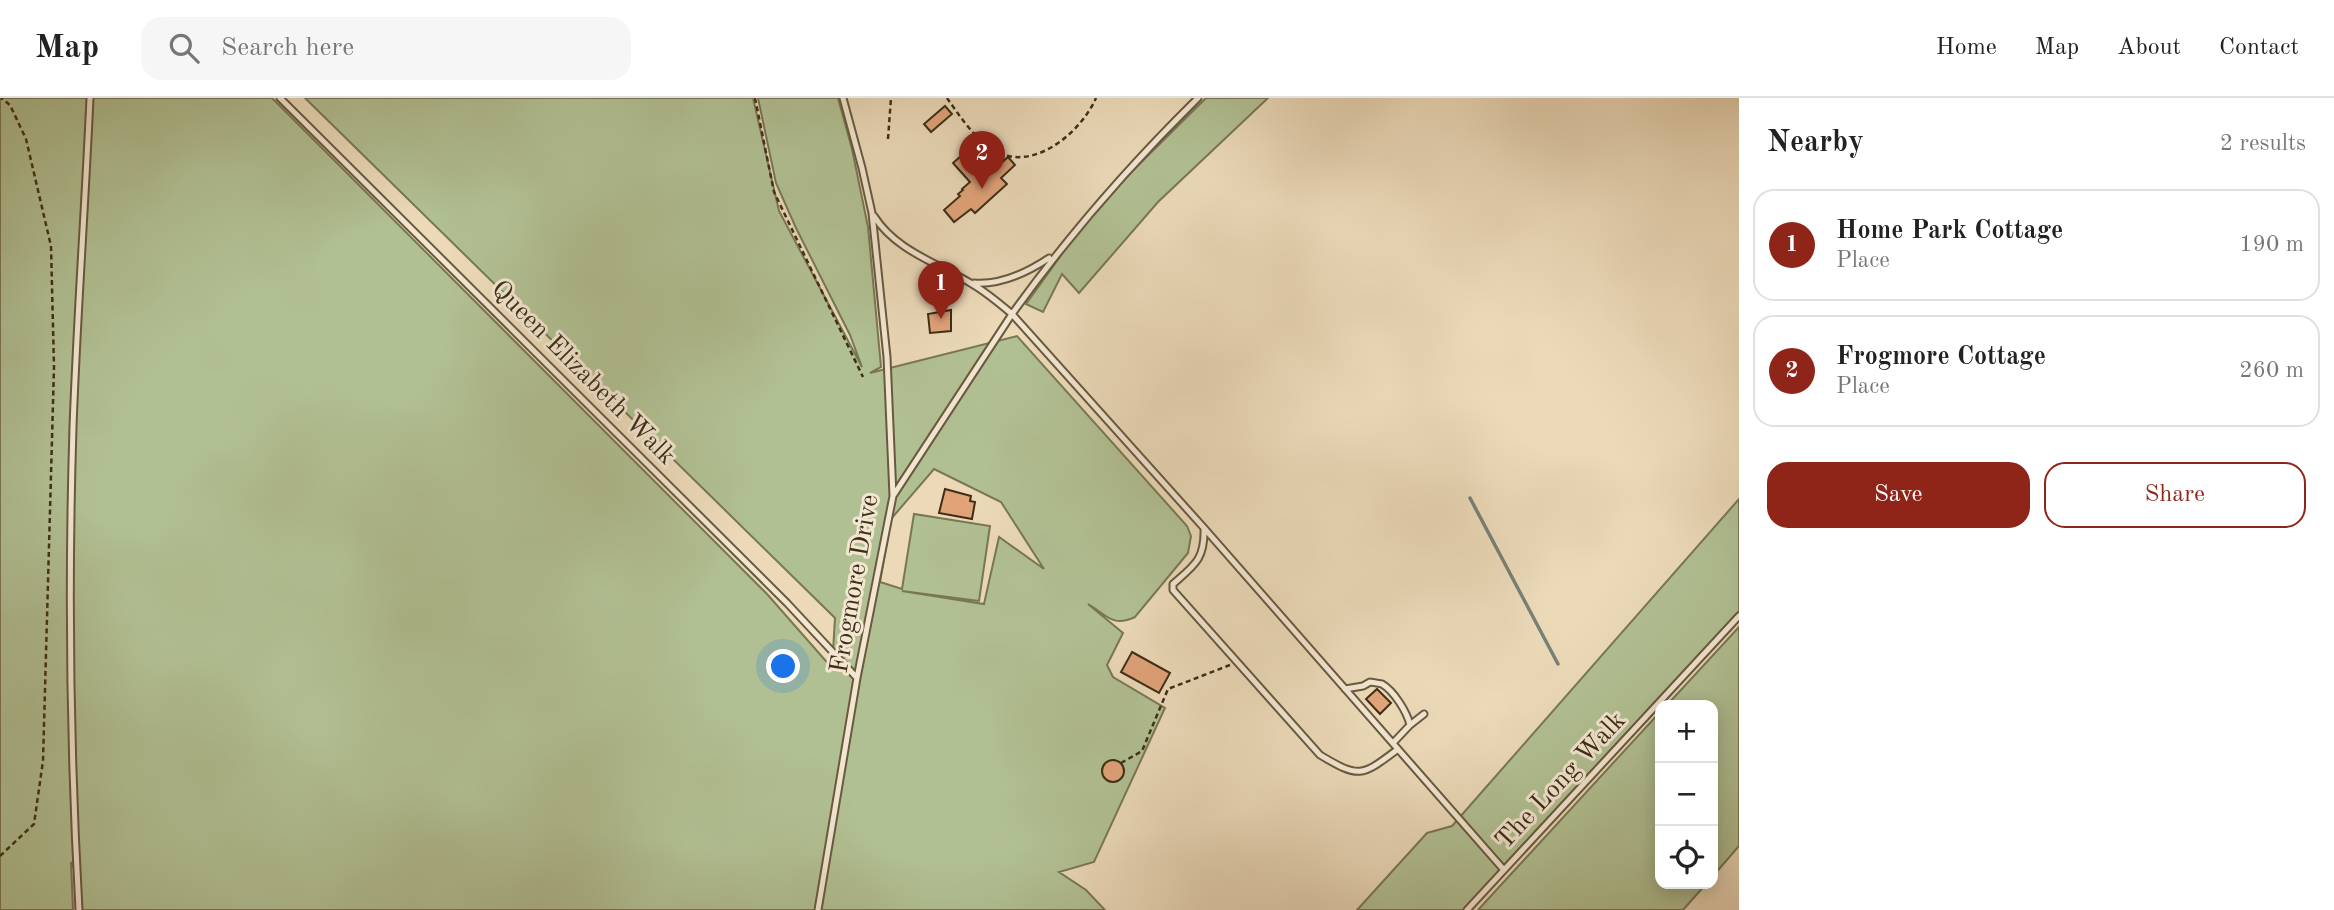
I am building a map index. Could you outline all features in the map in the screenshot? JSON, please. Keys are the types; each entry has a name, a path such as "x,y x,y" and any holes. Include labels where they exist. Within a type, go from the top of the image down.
{"lane":[{"path":"79,910 71,579 74,427 90,98"},
{"name":"Queen Elizabeth Walk","path":"280,98 777,594 857,678"},
{"name":"Frogmore Drive","path":"818,910 857,678 893,496 887,357 872,213 843,98"},
{"path":"893,496 1012,314 1055,254 1114,184 1198,98"},
{"path":"872,213 880,226 915,254 970,282 1012,314 1504,870"},
{"path":"970,282 1009,278 1034,268 1055,254"},
{"path":"1204,528 1205,547 1194,566 1172,587 1237,662 1320,755 1346,771 1368,772 1398,748"},
{"name":"The Long Walk","path":"1468,910 1739,616"},
{"path":"1345,689 1370,682 1382,684 1407,714 1410,725"},
{"path":"1393,743 1424,714"}],"path":[{"path":"0,856 34,824 43,761 54,367 51,246 26,139 10,105 2,98"},
{"path":"755,98 774,192 863,377"},
{"path":"888,139 891,98"},
{"path":"947,98 990,148 1006,155 1023,156 1044,152 1061,141 1085,117 1096,98"},
{"path":"1121,763 1142,751 1168,689 1237,662"}],"green space":[{"path":"0,98 272,98 767,594 832,668 835,618 305,98 753,98 779,211 862,367 850,335 776,183 758,98 838,98 868,227 881,367 870,373 1017,336 1187,526 1191,536 1188,553 1135,617 1115,620 1088,604 1123,633 1107,665 1113,677 1165,708 1094,862 1059,872 1086,890 1105,910 80,910 78,875 71,862 73,910 0,910","holes":["934,469 1001,502 1044,569 999,537 984,604 902,591 979,601 990,526 914,514 902,589 880,582 891,519"]},
{"path":"1206,98 1268,98 1158,202 1079,293 1062,274 1043,312 1026,304 1095,208"},
{"path":"1739,499 1739,611 1463,910 1357,910 1427,833 1452,826"},
{"path":"1739,627 1739,846 1718,870 1718,700 1672,700"},
{"path":"1655,717 1655,889 1702,889 1683,910 1478,910"}],"building":[{"path":"945,106 952,114 931,132 924,124"},
{"path":"969,149 987,170 1008,157 1015,165 1001,178 1007,184 975,213 971,209 954,222 944,210 960,196 958,194 970,182 953,163"},
{"path":"951,310 951,331 930,333 928,314"},
{"path":"945,489 971,496 970,501 975,502 972,519 939,513"},
{"path":"1132,652 1170,673 1159,693 1121,672"},
{"path":"1377,689 1391,703 1380,714 1366,699"},
{"path":"1113,760 1121,763 1124,771 1121,779 1113,782 1105,779 1102,771 1105,763"}],"waterway":[{"path":"1470,498 1558,664"}],"place":[{"name":"Frogmore Cottage","path":"982,189"},
{"name":"Home Park Cottage","path":"941,319"}]}
